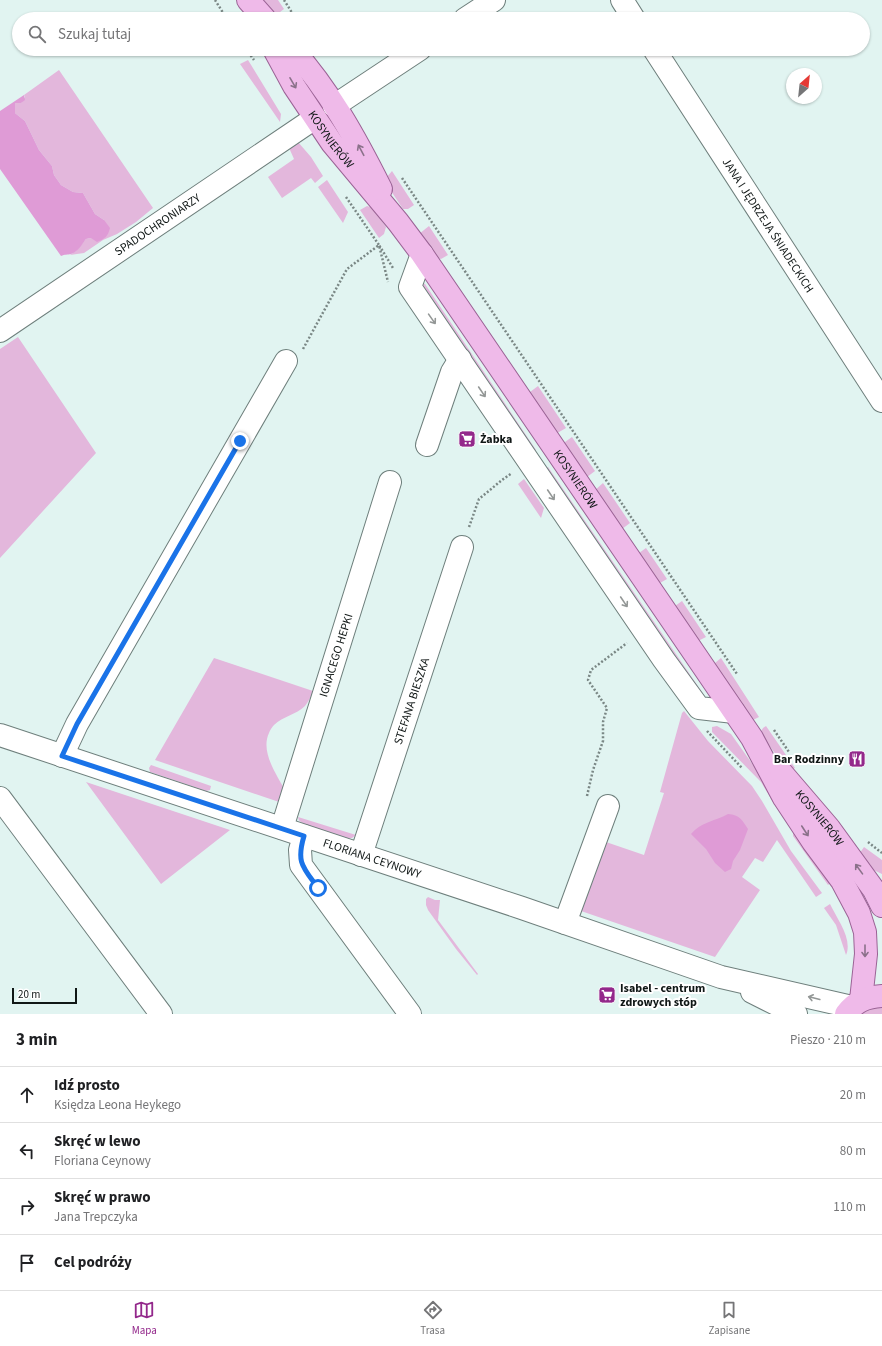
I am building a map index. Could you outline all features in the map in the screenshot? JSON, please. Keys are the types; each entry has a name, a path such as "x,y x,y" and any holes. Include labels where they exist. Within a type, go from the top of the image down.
{"main road":[{"path":"248,0 254,12"},
{"path":"248,0 259,12"},
{"name":"KOSYNIERÓW","path":"278,56 294,86 335,147 398,222 422,254 752,738 829,828 874,890 881,903"},
{"name":"KOSYNIERÓW","path":"298,56 313,74 351,130 398,222"},
{"path":"316,118 334,106"},
{"name":"KOSYNIERÓW","path":"752,738 784,798 813,842 842,881 859,913 865,932 866,954 853,1007"},
{"path":"853,1007 871,996 882,996"}],"street":[{"path":"476,12 494,0"},
{"path":"622,0 630,12"},
{"path":"334,106 409,56"},
{"name":"JANA I JĘDRZEJA ŚNIADECKICH","path":"659,56 882,402"},
{"name":"SPADOCHRONIARZY","path":"0,331 316,118"},
{"path":"422,254 410,287 529,463 664,660 699,708 734,712"},
{"path":"427,445 452,372 460,359"},
{"path":"62,756 77,724 286,361"},
{"name":"IGNACEGO HEPKI","path":"282,828 390,482"},
{"name":"STEFANA BIESZKA","path":"361,855 462,547"},
{"name":"FLORIANA CEYNOWY","path":"0,735 565,923 720,977 853,1007"},
{"path":"0,798 161,1014"},
{"path":"565,923 608,806"},
{"path":"304,836 300,850 301,865 410,1014"},
{"path":"859,913 881,903"},
{"name":"FLORIANA CEYNOWY","path":"720,977 796,1014"}],"path":[{"path":"214,0 222,12"},
{"path":"284,0 292,12"},
{"path":"251,56 255,62"},
{"path":"400,175 738,676"},
{"path":"344,194 379,244 389,286"},
{"path":"286,361 299,357 347,269 379,244"},
{"path":"462,547 479,499 502,480 529,463"},
{"path":"586,799 593,770 603,741 603,722 607,708 588,680 591,670 628,643"},
{"path":"774,728 791,754"},
{"path":"865,840 882,853"}],"shaded area":[{"path":"262,0 278,0 284,9 280,12 270,12"},
{"path":"248,60 281,114 280,122 240,64"},
{"path":"59,70 153,208 136,222 117,234 103,240 84,253 70,255 76,251 86,239 91,238 104,220 95,214 83,193 73,192 61,185 54,175 52,166 39,150 25,121 15,113 15,102 21,103 25,97 24,95"},
{"path":"24,95 25,100 21,103 15,103 15,113 25,121 39,150 52,166 54,175 61,185 73,192 83,193 95,214 104,220 110,228 104,238 97,242 91,238 86,239 78,250 71,254 61,256 0,169 0,111"},
{"path":"298,142 311,157 323,176 315,183 311,178 282,198 268,177 294,159 290,146"},
{"path":"392,171 414,205 408,209 403,209 387,185 386,178"},
{"path":"327,180 348,212 343,223 318,187"},
{"path":"367,206 373,208 386,227 384,234 379,238 360,210"},
{"path":"429,226 448,255 441,259 435,257 419,234"},
{"path":"423,283 536,450 533,452 422,287"},
{"path":"18,337 96,453 0,558 0,349"},
{"path":"538,386 566,428 554,435 528,396 530,392"},
{"path":"572,437 595,471 587,477 562,447 565,442"},
{"path":"548,467 704,695 703,698 545,469"},
{"path":"524,479 544,508 541,518 518,484"},
{"path":"603,483 630,523 622,529 593,492"},
{"path":"646,548 667,579 660,583 639,553"},
{"path":"682,601 706,637 696,641 675,606"},
{"path":"333,629 314,691 305,706 274,725 267,740 268,756 274,771 286,792 282,803 155,760 214,658 313,691"},
{"path":"721,658 759,717 751,721 713,667"},
{"path":"684,711 708,741 752,786 791,851 822,893 816,897 777,840 763,862 755,858 742,877 760,890 715,957 581,911 606,842 644,855 664,793 660,792 682,713"},
{"path":"717,726 731,734 766,783 778,806 776,807 761,782 712,732 712,727"},
{"path":"766,726 795,768 788,771 760,733"},
{"path":"151,765 211,786 210,790 206,791 150,772 149,768"},
{"path":"86,782 230,830 161,884"},
{"path":"728,814 738,817 748,829 740,850 733,861 731,869 725,872 715,863 706,849 691,834 704,824"},
{"path":"298,817 356,835 352,838 347,838 323,831 305,825 299,821"},
{"path":"793,831 831,882 828,885 793,836"},
{"path":"864,847 882,860 882,874 867,867 857,857"},
{"path":"428,897 435,900 440,900 438,920 478,974 477,975 428,910 426,899"},
{"path":"830,904 846,936 848,949 846,955 836,925 824,908"},
{"path":"882,1004 882,1014 857,1014"}],"place":[{"name":"Żabka","path":"467,439"},
{"name":"Bar Rodzinny","path":"857,759"},
{"name":"Isabel - centrum zdrowych stóp","path":"607,995"}],"route":[{"path":"240,441 77,724 62,756 304,836 300,850 301,865 318,888"}]}
